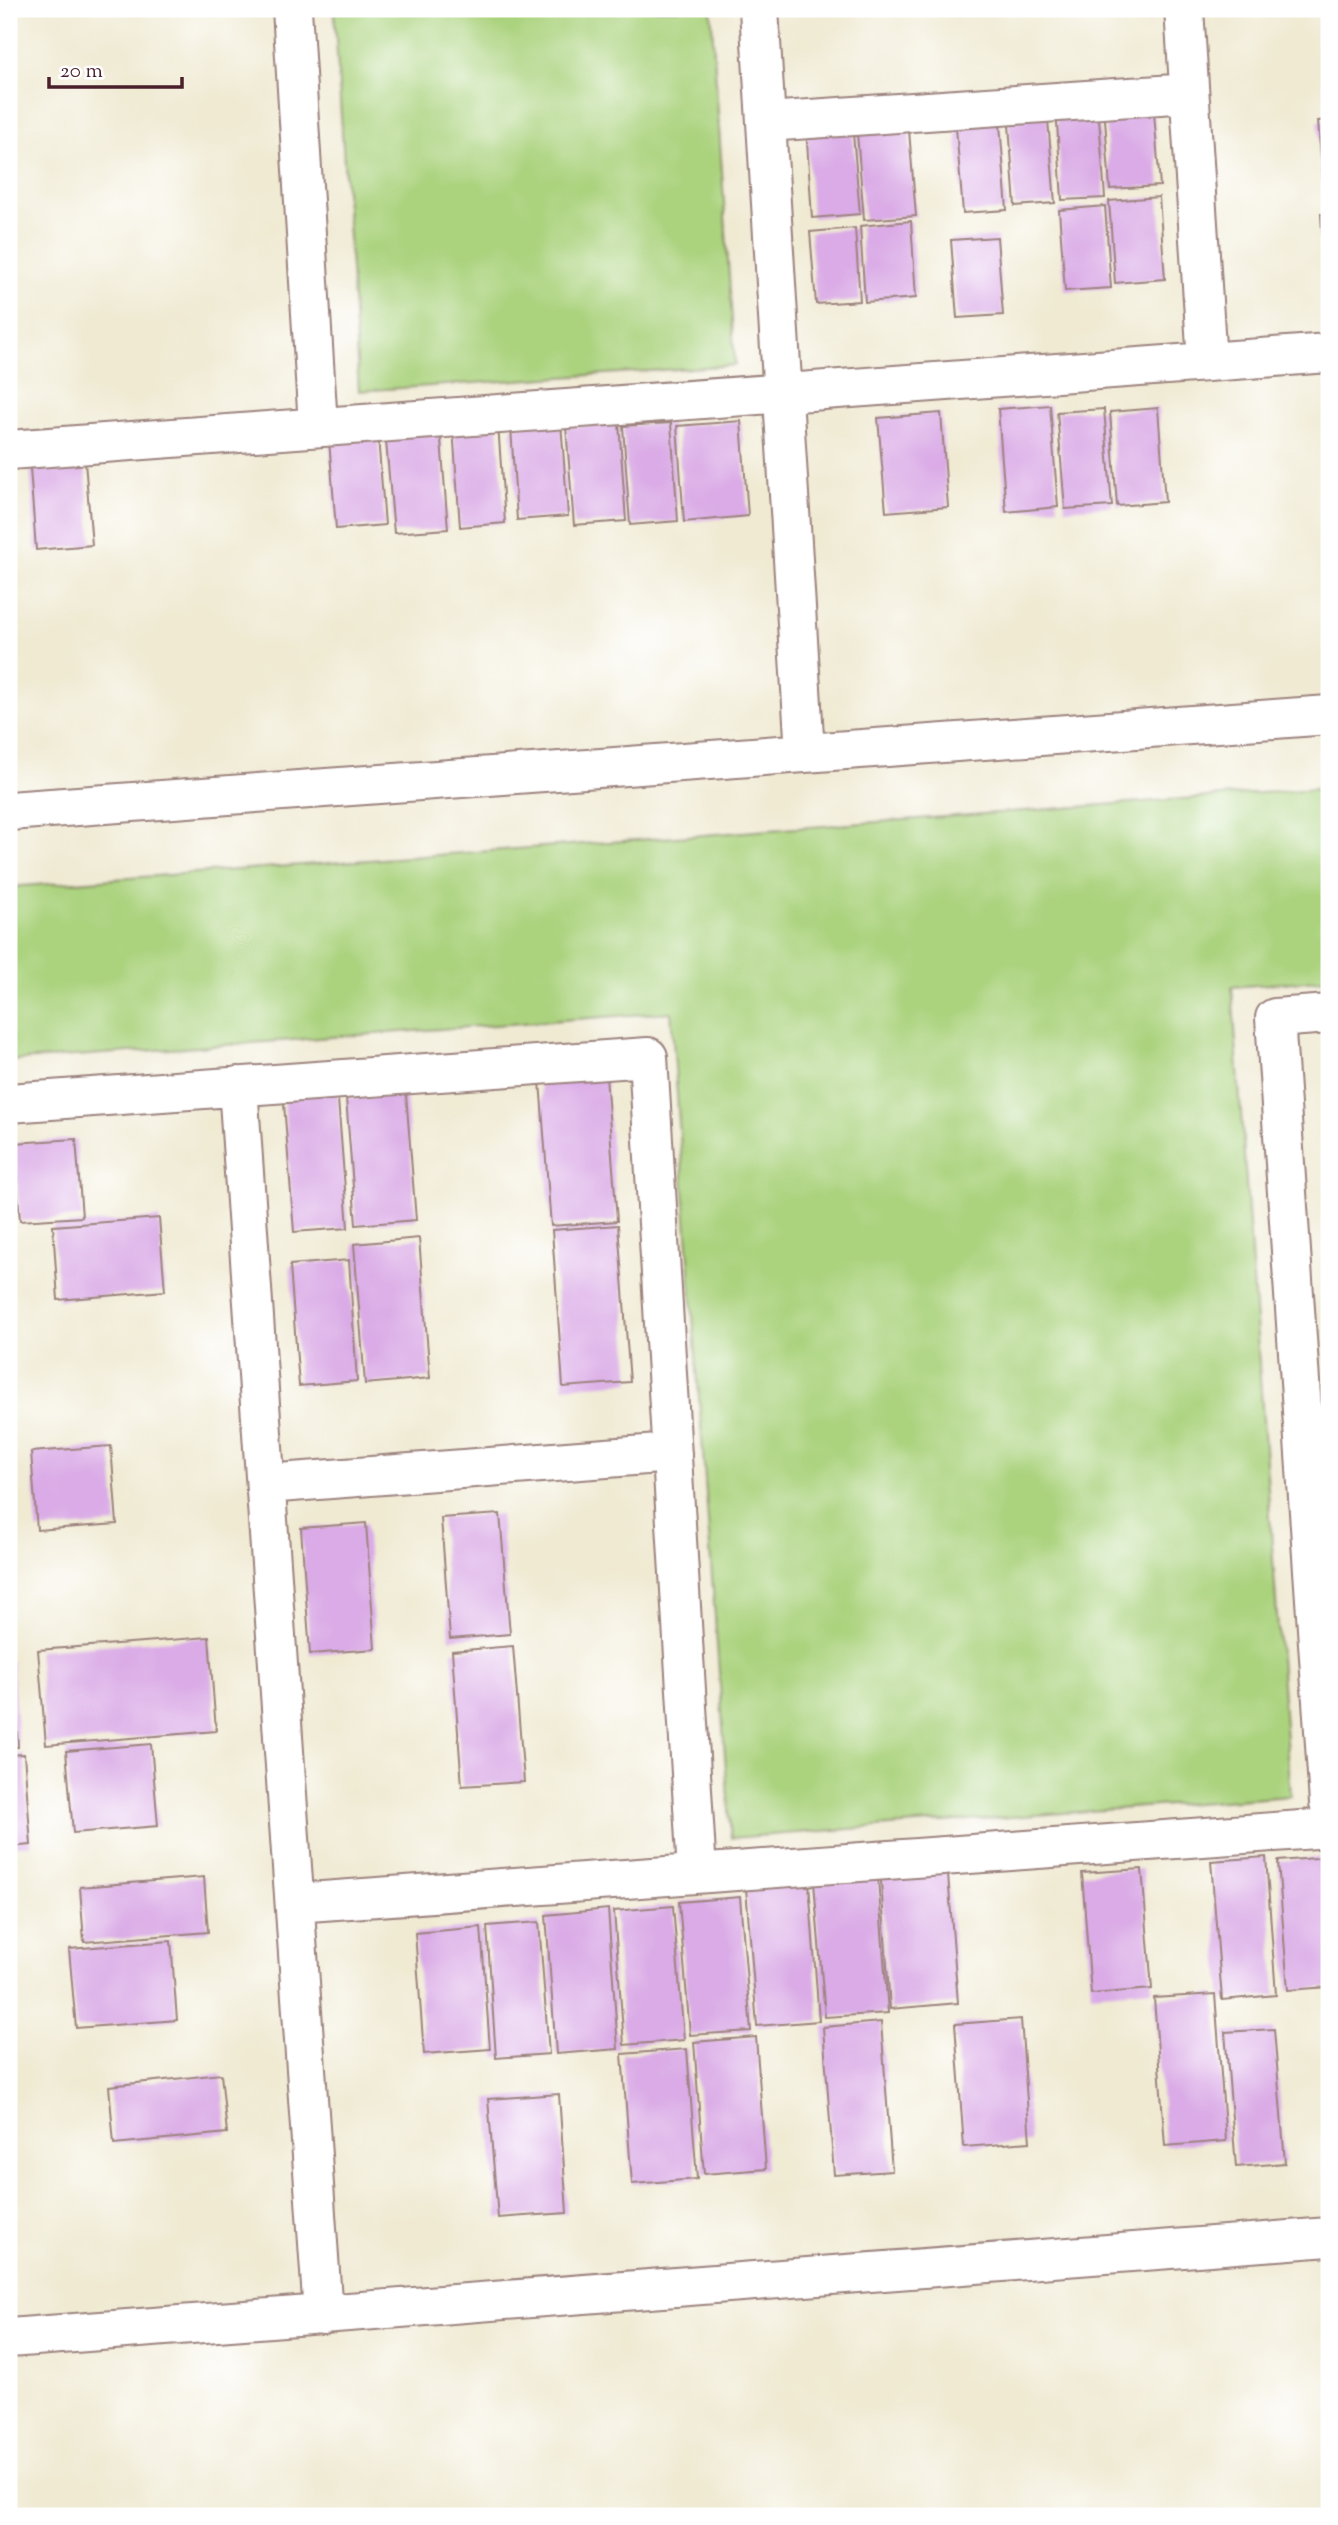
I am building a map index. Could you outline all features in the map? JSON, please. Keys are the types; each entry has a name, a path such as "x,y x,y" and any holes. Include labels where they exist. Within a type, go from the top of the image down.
{"street":[{"path":"292,9 318,426"},
{"path":"759,9 805,752"},
{"path":"1184,9 1207,362"},
{"path":"766,122 1189,93"},
{"path":"9,450 1329,353"},
{"path":"9,811 1329,715"},
{"path":"1329,1014 1275,1018 1316,1420 1329,1803"},
{"path":"9,1103 648,1057 697,1873"},
{"path":"238,1086 323,2315"},
{"path":"266,1484 672,1453"},
{"path":"295,1902 1329,1828"},
{"path":"9,2337 1329,2237"}],"green space":[{"path":"334,9 711,9 735,365 359,391"},
{"path":"1329,788 1329,979 1232,987 1290,1796 731,1838 671,1012 9,1061 9,887"}],"building":[{"path":"950,9 998,9 998,12 951,15"},
{"path":"1153,101 1160,186 1110,189 1104,105"},
{"path":"1098,105 1105,198 1062,200 1056,108"},
{"path":"1047,108 1055,203 1015,206 1008,111"},
{"path":"999,112 1007,210 963,213 955,115"},
{"path":"908,118 916,216 864,220 856,121"},
{"path":"1329,120 1329,209 1325,209 1318,121"},
{"path":"852,122 860,214 812,218 806,126"},
{"path":"1159,197 1165,279 1115,283 1109,201"},
{"path":"1105,206 1111,288 1065,291 1059,210"},
{"path":"1321,214 1329,214 1329,296 1326,296"},
{"path":"911,221 916,298 865,302 860,226"},
{"path":"855,228 860,301 816,304 810,232"},
{"path":"997,237 1003,315 957,318 951,240"},
{"path":"1050,405 1058,507 1006,512 998,409"},
{"path":"1158,408 1165,502 1117,506 1110,412"},
{"path":"1104,409 1112,506 1065,509 1057,412"},
{"path":"941,413 948,507 886,512 878,418"},
{"path":"741,421 748,516 684,522 677,426"},
{"path":"561,422 568,516 517,520 511,427"},
{"path":"619,423 626,521 574,525 566,427"},
{"path":"671,423 678,521 630,525 623,426"},
{"path":"498,424 505,523 460,527 453,428"},
{"path":"440,426 448,529 394,533 385,430"},
{"path":"378,436 385,525 336,529 329,440"},
{"path":"84,450 92,545 36,550 29,454"},
{"path":"605,1063 617,1221 551,1226 539,1068"},
{"path":"337,1086 348,1228 294,1232 283,1091"},
{"path":"406,1094 416,1220 356,1225 346,1098"},
{"path":"76,1139 82,1217 20,1221 14,1143"},
{"path":"159,1218 165,1291 58,1300 53,1226"},
{"path":"618,1225 630,1382 563,1387 552,1230"},
{"path":"419,1238 430,1378 365,1384 354,1244"},
{"path":"349,1260 357,1381 299,1386 290,1265"},
{"path":"111,1446 117,1524 37,1530 31,1452"},
{"path":"500,1514 510,1634 450,1639 441,1518"},
{"path":"366,1523 375,1649 310,1654 301,1528"},
{"path":"209,1637 216,1731 46,1745 38,1650"},
{"path":"513,1646 524,1782 462,1786 452,1651"},
{"path":"9,1661 12,1661 18,1747 9,1748"},
{"path":"151,1744 158,1826 73,1833 66,1751"},
{"path":"24,1754 31,1845 9,1847 9,1755"},
{"path":"1266,1857 1276,1995 1222,2000 1211,1861"},
{"path":"1329,1857 1329,1987 1288,1990 1278,1861"},
{"path":"947,1862 958,2003 890,2009 880,1867"},
{"path":"877,1865 888,2013 825,2017 813,1870"},
{"path":"1142,1869 1152,1989 1091,1994 1082,1873"},
{"path":"204,1877 208,1932 84,1942 80,1887"},
{"path":"809,1883 819,2021 757,2026 746,1888"},
{"path":"740,1897 751,2031 690,2035 679,1902"},
{"path":"673,1906 684,2040 624,2045 614,1911"},
{"path":"608,1909 618,2049 556,2054 546,1915"},
{"path":"539,1922 549,2054 496,2058 487,1926"},
{"path":"481,1927 490,2049 424,2054 415,1933"},
{"path":"171,1941 177,2020 76,2028 69,1949"},
{"path":"1215,1994 1226,2141 1165,2146 1154,1998"},
{"path":"1021,2019 1030,2142 964,2147 955,2024"},
{"path":"881,2022 892,2171 834,2175 823,2027"},
{"path":"1274,2029 1285,2163 1236,2167 1225,2032"},
{"path":"756,2037 766,2169 704,2174 694,2042"},
{"path":"687,2049 697,2179 632,2184 622,2054"},
{"path":"221,2074 227,2133 114,2144 109,2086"},
{"path":"559,2094 567,2213 498,2218 488,2099"}]}
